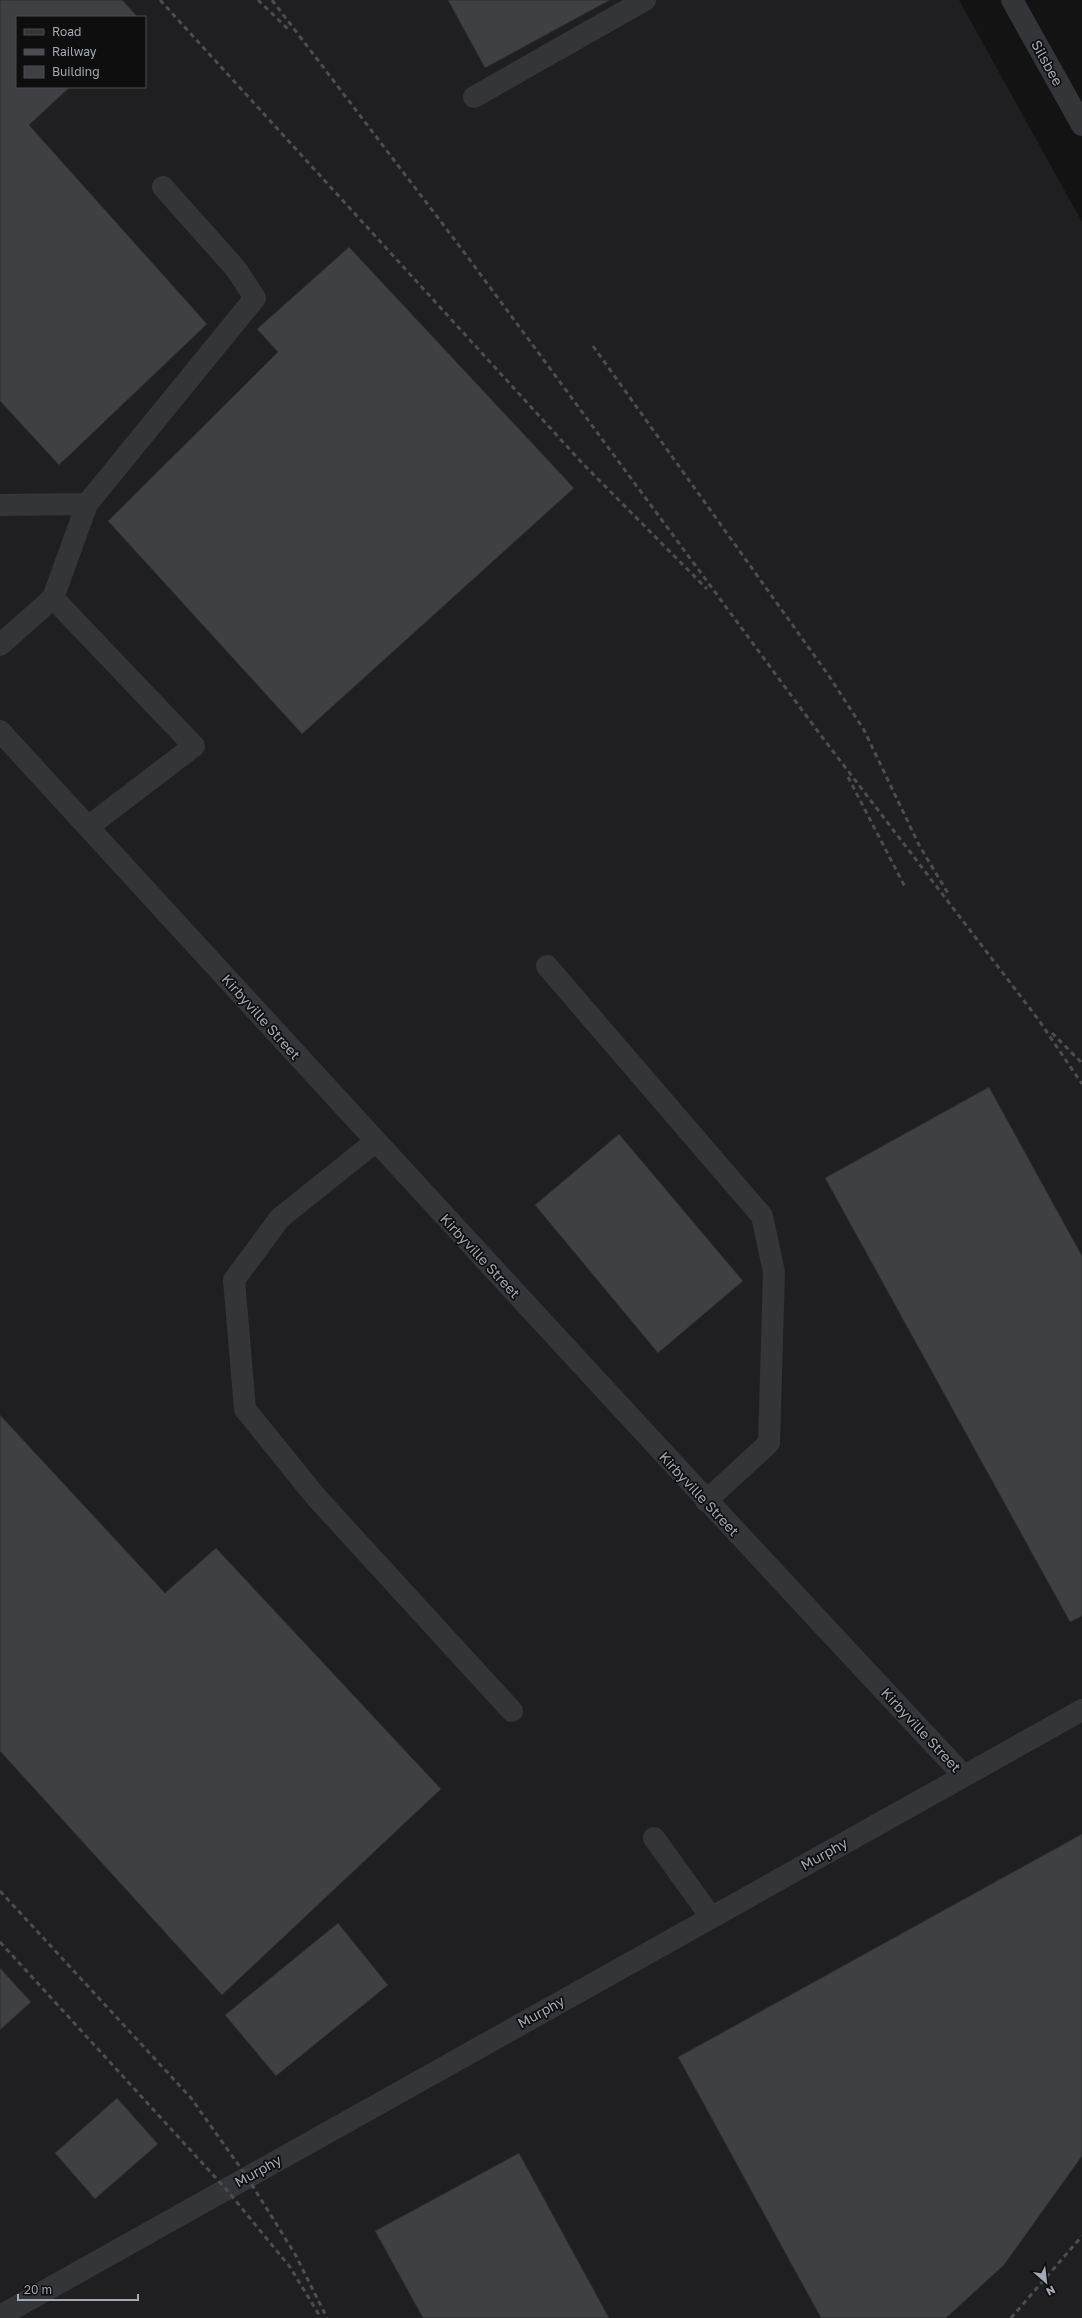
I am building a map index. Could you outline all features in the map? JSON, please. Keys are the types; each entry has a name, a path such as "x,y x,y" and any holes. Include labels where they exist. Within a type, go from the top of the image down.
{"street":[{"path":"474,97 645,0"},
{"name":"Silsbee","path":"1012,0 1082,125"},
{"path":"0,645 53,598 87,504 255,298 236,269 163,187"},
{"path":"0,505 87,504"},
{"path":"53,598 194,746 88,827"},
{"name":"Kirbyville Street","path":"0,731 374,1142 706,1501 964,1776"},
{"path":"547,966 762,1216 774,1272 769,1443 706,1501"},
{"path":"374,1142 280,1218 234,1280 245,1409 316,1497 512,1711"},
{"name":"Murphy","path":"0,2316 1082,1710"},
{"path":"654,1838 711,1917"}],"shaded area":[{"path":"0,0 959,0 1082,222 1082,2318 0,2318"}],"building":[{"path":"0,0 122,0 137,16 16,16 16,88 69,88 29,125 207,324 59,465 0,401"},
{"path":"448,0 610,0 485,68"},
{"path":"349,247 574,488 302,734 108,521 278,352 257,329"},
{"path":"989,1087 1082,1256 1082,1616 1070,1622 825,1178"},
{"path":"619,1134 743,1281 658,1353 535,1205"},
{"path":"0,1415 165,1593 216,1548 441,1789 222,1995 0,1751"},
{"path":"1082,1834 1082,2156 1004,2265 946,2318 821,2318 678,2057"},
{"path":"338,1923 388,1985 276,2076 225,2015"},
{"path":"0,1968 31,2002 0,2030"},
{"path":"117,2098 158,2144 95,2199 55,2153"},
{"path":"519,2153 609,2318 423,2318 375,2231"}],"railway":[{"path":"160,0 583,464 707,589"},
{"path":"258,0 290,31"},
{"path":"272,0 464,252 819,733 1038,1019 1082,1084"},
{"path":"593,346 829,676 864,730 919,845 949,895"},
{"path":"848,777 905,887"},
{"path":"1052,1033 1082,1063"},
{"path":"0,1891 191,2098 247,2177 295,2254 327,2318"},
{"path":"0,1942 226,2189 290,2267 321,2318"},
{"path":"1011,2318 1082,2236"}]}
